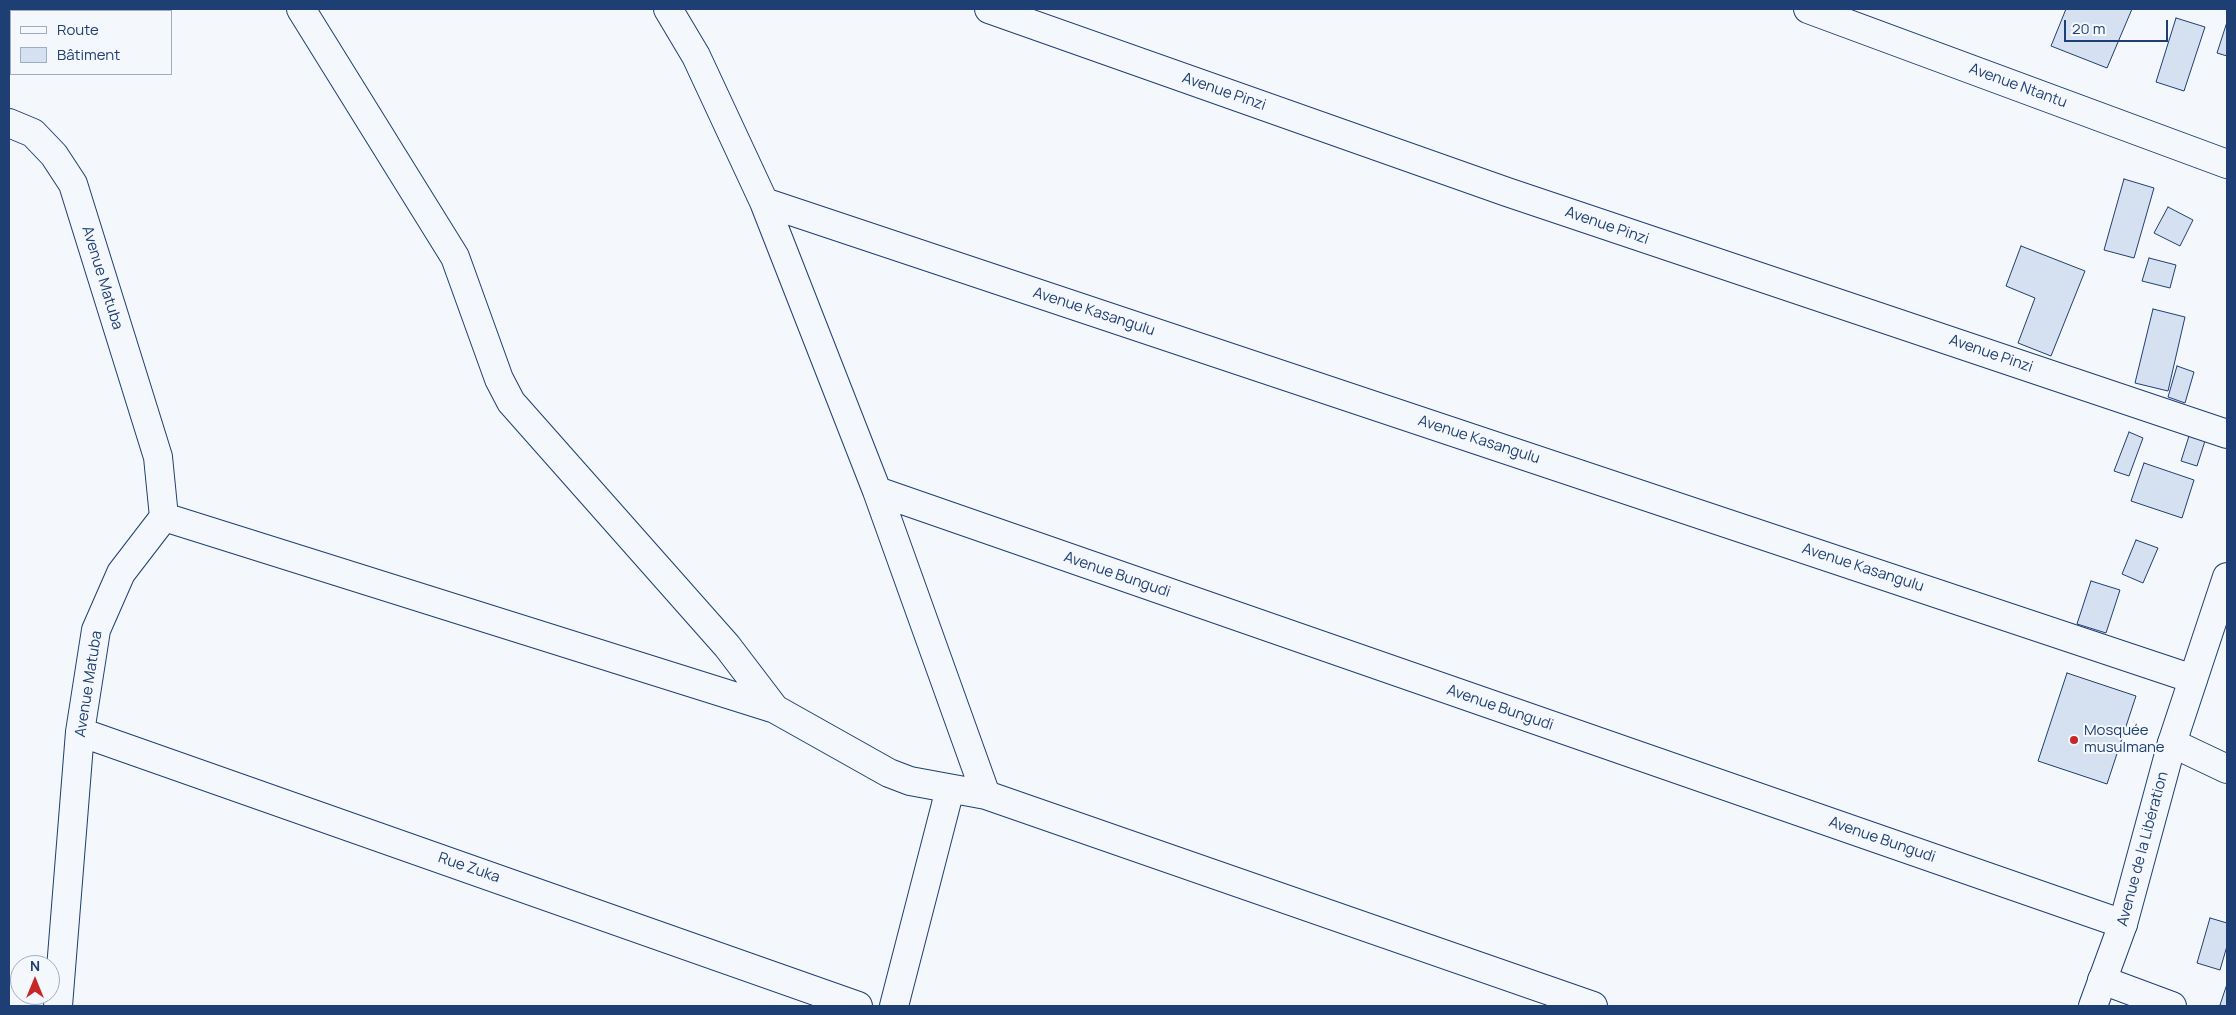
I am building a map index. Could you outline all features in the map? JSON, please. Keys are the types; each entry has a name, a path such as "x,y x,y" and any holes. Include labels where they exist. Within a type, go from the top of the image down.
{"main road":[{"path":"301,9 455,257 499,379 511,402 727,646 775,709"},
{"path":"668,9 696,56 764,202 876,491 986,794"},
{"name":"Avenue Pinzi","path":"989,9 1508,192 2227,434"},
{"name":"Avenue Ntantu","path":"1808,9 2227,164"},
{"name":"Avenue Matuba","path":"9,123 33,134 54,155 73,184 158,457 164,517 121,573 96,630 80,732 58,1006"},
{"name":"Avenue Kasangulu","path":"764,202 2193,679"},
{"name":"Avenue Bungudi","path":"876,491 2123,924"},
{"path":"164,517 775,709 889,773 910,781 986,794 1592,1006"},
{"name":"Avenue de la Libération","path":"2093,1006 2123,924 2172,743 2227,577"},
{"name":"Rue Zuka","path":"80,732 858,1006"},
{"path":"2172,743 2227,769"},
{"path":"894,1006 950,789"},
{"path":"2102,980 2172,1006"}],"building":[{"path":"2066,9 2132,9 2107,68 2051,46"},
{"path":"2176,18 2205,27 2184,91 2156,82"},
{"path":"2227,22 2227,56 2217,53"},
{"path":"2124,179 2154,188 2134,258 2104,250"},
{"path":"2168,207 2193,220 2180,246 2154,233"},
{"path":"2021,246 2085,271 2051,356 2018,343 2035,298 2006,286"},
{"path":"2149,258 2176,265 2170,288 2142,281"},
{"path":"2153,309 2185,317 2168,391 2135,383"},
{"path":"2177,366 2194,372 2185,403 2168,397"},
{"path":"2129,432 2143,438 2129,476 2114,471"},
{"path":"2189,436 2205,441 2197,466 2181,461"},
{"path":"2144,463 2194,480 2182,518 2131,501"},
{"path":"2136,540 2158,548 2143,583 2122,574"},
{"path":"2091,581 2120,590 2106,633 2077,624"},
{"path":"2067,673 2136,696 2107,784 2038,761"},
{"path":"2210,918 2227,923 2227,946 2220,970 2197,963"},
{"path":"2227,984 2227,1006 2224,1006 2220,1005"}],"place":[{"name":"Mosquée musulmane","path":"2074,740"}]}
